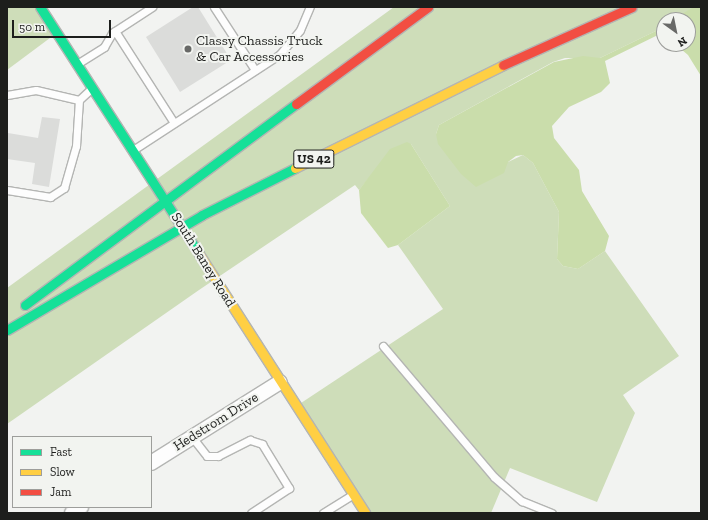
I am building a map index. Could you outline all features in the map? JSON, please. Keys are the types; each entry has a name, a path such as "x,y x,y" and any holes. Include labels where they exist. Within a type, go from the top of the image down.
{"main road":[{"name":"South Baney Road","path":"40,7 365,513"},
{"path":"7,318 428,7"},
{"name":"US 42","path":"7,330 181,226 488,72 632,7"},
{"path":"29,317 149,226 166,201"}],"street":[{"name":"Hedstrom Drive","path":"152,462 280,382"}],"lane":[{"path":"77,64 104,47 115,31 152,7"},
{"path":"214,7 255,70"},
{"path":"133,150 255,70 291,44 310,7"},
{"path":"115,31 174,123"},
{"path":"7,190 50,197 64,188 76,146 79,100 92,88"},
{"path":"7,95 36,90 79,100"},
{"path":"383,346 494,477 522,501 552,513"},
{"path":"192,438 207,456 218,456 250,440 262,444 289,488 251,513"},
{"path":"323,513 353,494"}],"green space":[{"path":"7,7 35,7 54,35 7,70"},
{"path":"394,7 693,7 686,12 656,12 656,31 600,58 565,58 553,62 439,125 436,134 508,162 523,155 533,163 559,212 557,259 563,266 578,269 605,251 679,356 623,395 635,413 597,502 510,468 491,513 370,513 298,405 443,309 398,245 450,206 411,144 380,165 359,190 355,185 199,290 7,424 7,288"},
{"path":"693,7 701,7 701,76 688,55 684,52 696,52 696,12 685,12"},
{"path":"656,31 656,36 605,61 610,83 601,92 569,107 552,126 554,138 579,170 582,191 609,236 605,251 578,269 563,266 557,259 559,212 533,163 523,155 516,156 508,162 504,173 476,187 461,174 438,144 436,134 439,125 554,62 583,56 600,58"},
{"path":"407,142 411,144 450,206 398,245 388,248 361,213 359,190 390,149"}],"building":[{"name":"Classy Chassis Truck & Car Accessories","path":"193,7 198,7 231,60 180,92 146,37"},
{"path":"42,117 60,119 49,187 32,184 35,163 7,159 8,133 38,138"}],"traffic: fast":[{"path":"40,7 199,254"},
{"path":"25,305 296,104"},
{"path":"7,330 202,215 295,168"}],"traffic: slow":[{"path":"295,168 503,65"},
{"path":"199,254 365,513"}],"traffic: jam":[{"path":"296,104 428,7"},
{"path":"503,65 632,7"}],"place":[{"name":"Classy Chassis Truck & Car Accessories","path":"188,49"}]}
